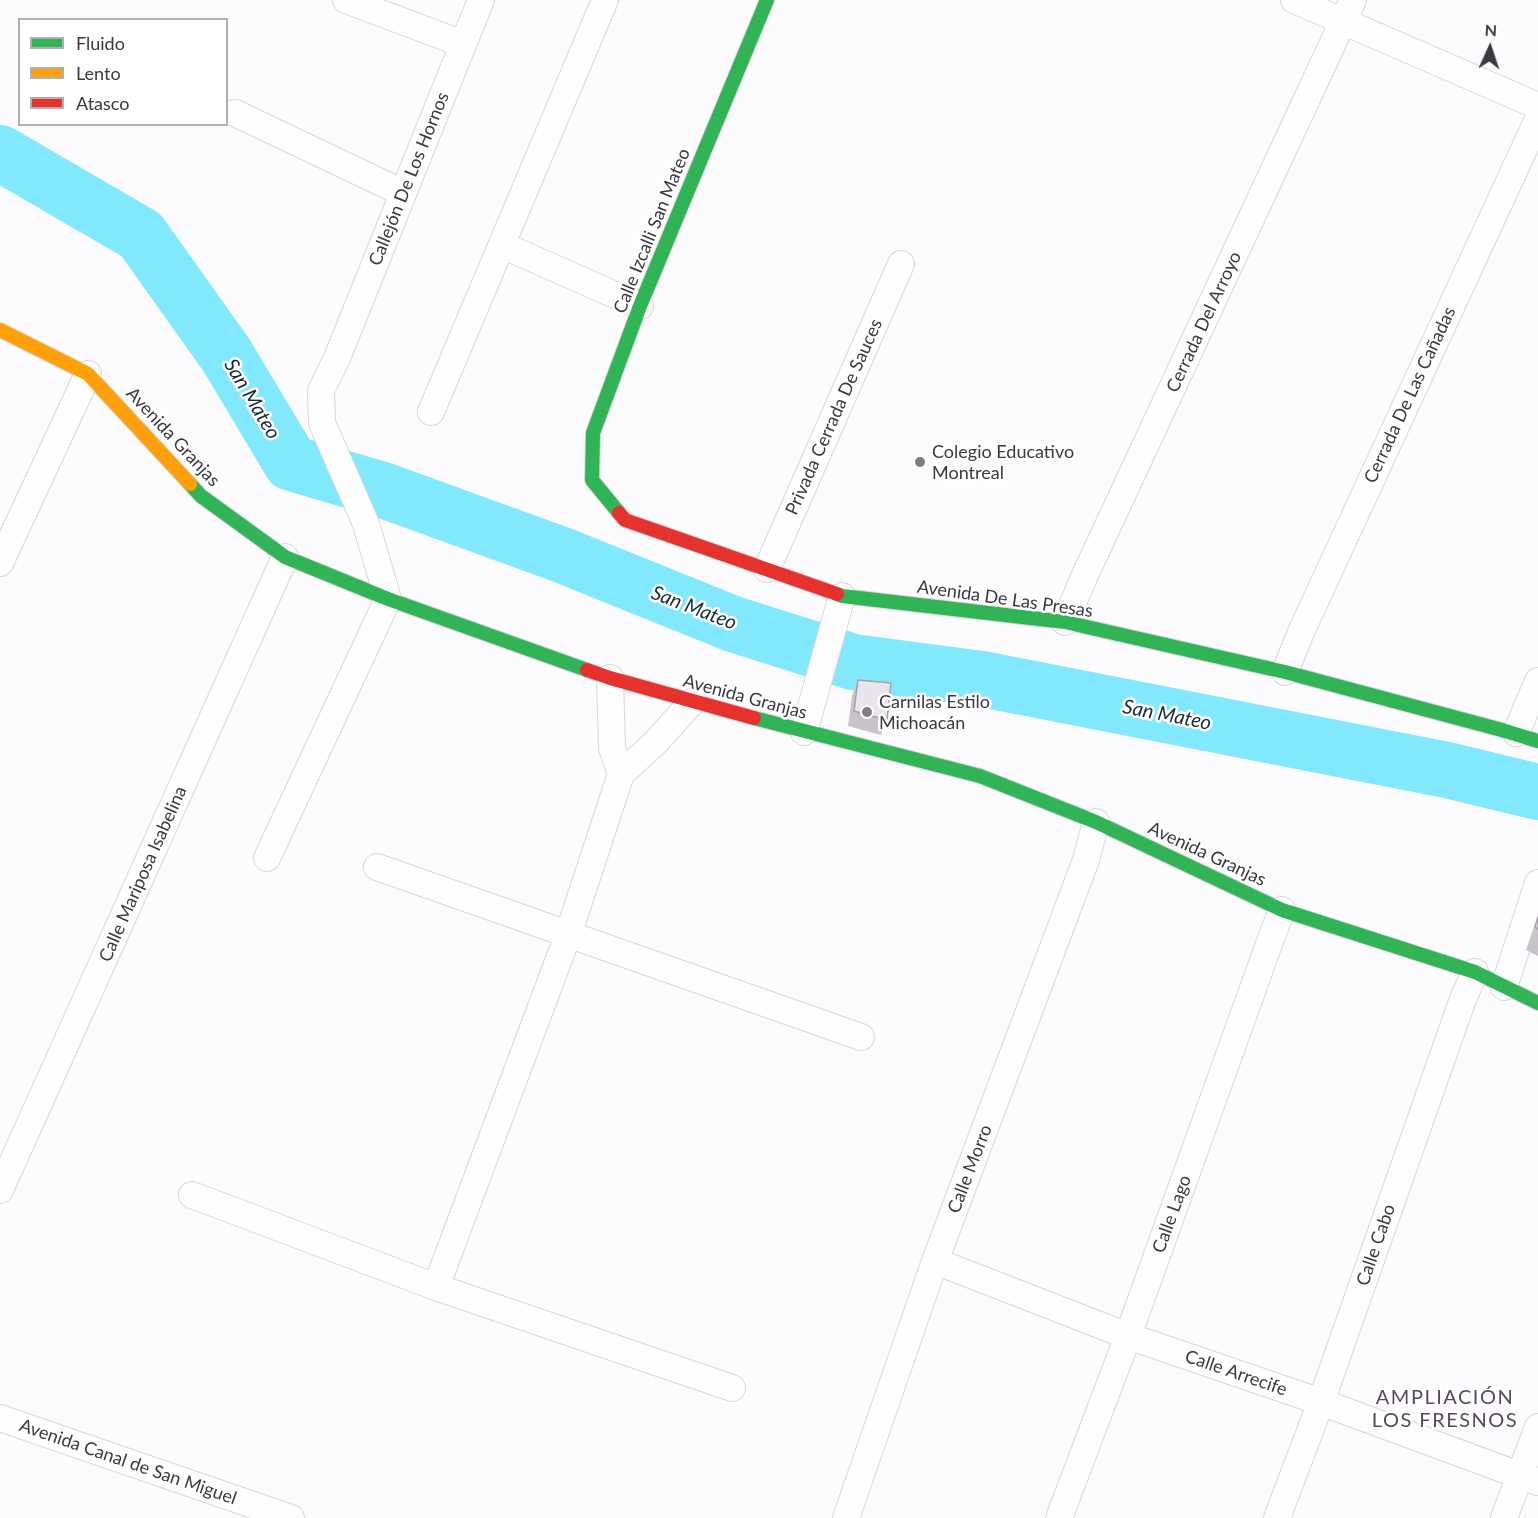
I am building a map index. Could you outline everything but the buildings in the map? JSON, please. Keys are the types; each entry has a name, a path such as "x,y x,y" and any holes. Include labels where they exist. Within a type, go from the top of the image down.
{"street":[{"path":"346,0 463,44"},
{"name":"Callejón De Los Hornos","path":"388,599 366,524 322,423 321,391 337,358 482,0"},
{"path":"431,412 605,0"},
{"name":"Calle Izcalli San Mateo","path":"592,480 593,433 640,306 767,0"},
{"path":"1294,0 1349,11 1538,106"},
{"name":"Cerrada Del Arroyo","path":"1065,622 1084,575 1349,11"},
{"path":"235,113 403,193"},
{"name":"Cerrada De Las Cañadas","path":"1285,672 1301,632 1538,119"},
{"path":"502,245 640,306"},
{"name":"Privada Cerrada De Sauces","path":"767,569 901,264"},
{"name":"Avenida Granjas","path":"0,330 88,374 201,496 285,557 388,599 610,678 804,732 980,776 1096,822 1282,910 1475,972 1538,1003"},
{"path":"0,563 88,374"},
{"name":"Avenida De Las Presas","path":"592,480 625,520 842,596 1065,622 1285,672 1527,737"},
{"name":"Calle Mariposa Isabelina","path":"1,1185 285,557"},
{"path":"804,732 842,596"},
{"path":"267,858 388,599"},
{"path":"610,678 612,748 621,774"},
{"path":"1527,737 1538,681"},
{"path":"436,1287 568,935 621,774 655,743 693,701"},
{"name":"Calle Morro","path":"846,1518 935,1261 1086,860 1096,822"},
{"path":"377,867 861,1037"},
{"path":"1504,987 1538,883"},
{"name":"Calle Lago","path":"1059,1518 1128,1336 1282,910"},
{"name":"Calle Cabo","path":"1277,1518 1321,1402 1459,1010 1475,972"},
{"path":"192,1195 436,1287 732,1388"},
{"name":"Calle Arrecife","path":"935,1261 1128,1336 1321,1402 1529,1479"},
{"name":"Avenida Canal de San Miguel","path":"0,1418 291,1518"},
{"path":"1504,1518 1529,1479 1538,1428"}],"waterway":[{"name":"San Mateo","path":"0,153 141,235 227,356 291,463 383,490 562,555 733,624 853,662 982,679 1447,770 1538,792"}],"traffic: fast":[{"path":"619,513 592,480 593,433 640,306 767,0"},
{"path":"190,484 201,496 285,557 388,599 587,670"},
{"path":"837,594 1065,622 1285,672 1538,741"},
{"path":"754,718 980,776 1096,822 1282,910 1475,972 1538,1003"}],"traffic: slow":[{"path":"0,330 88,374 190,484"}],"traffic: jam":[{"path":"619,513 625,520 837,594"},
{"path":"587,670 754,718"}],"place":[{"name":"Colegio Educativo Montreal","path":"920,462"},
{"name":"Carnilas Estilo Michoacán","path":"867,712"}],"district":[{"name":"AMPLIACIÓN LOS FRESNOS","path":"1445,1410"}]}
